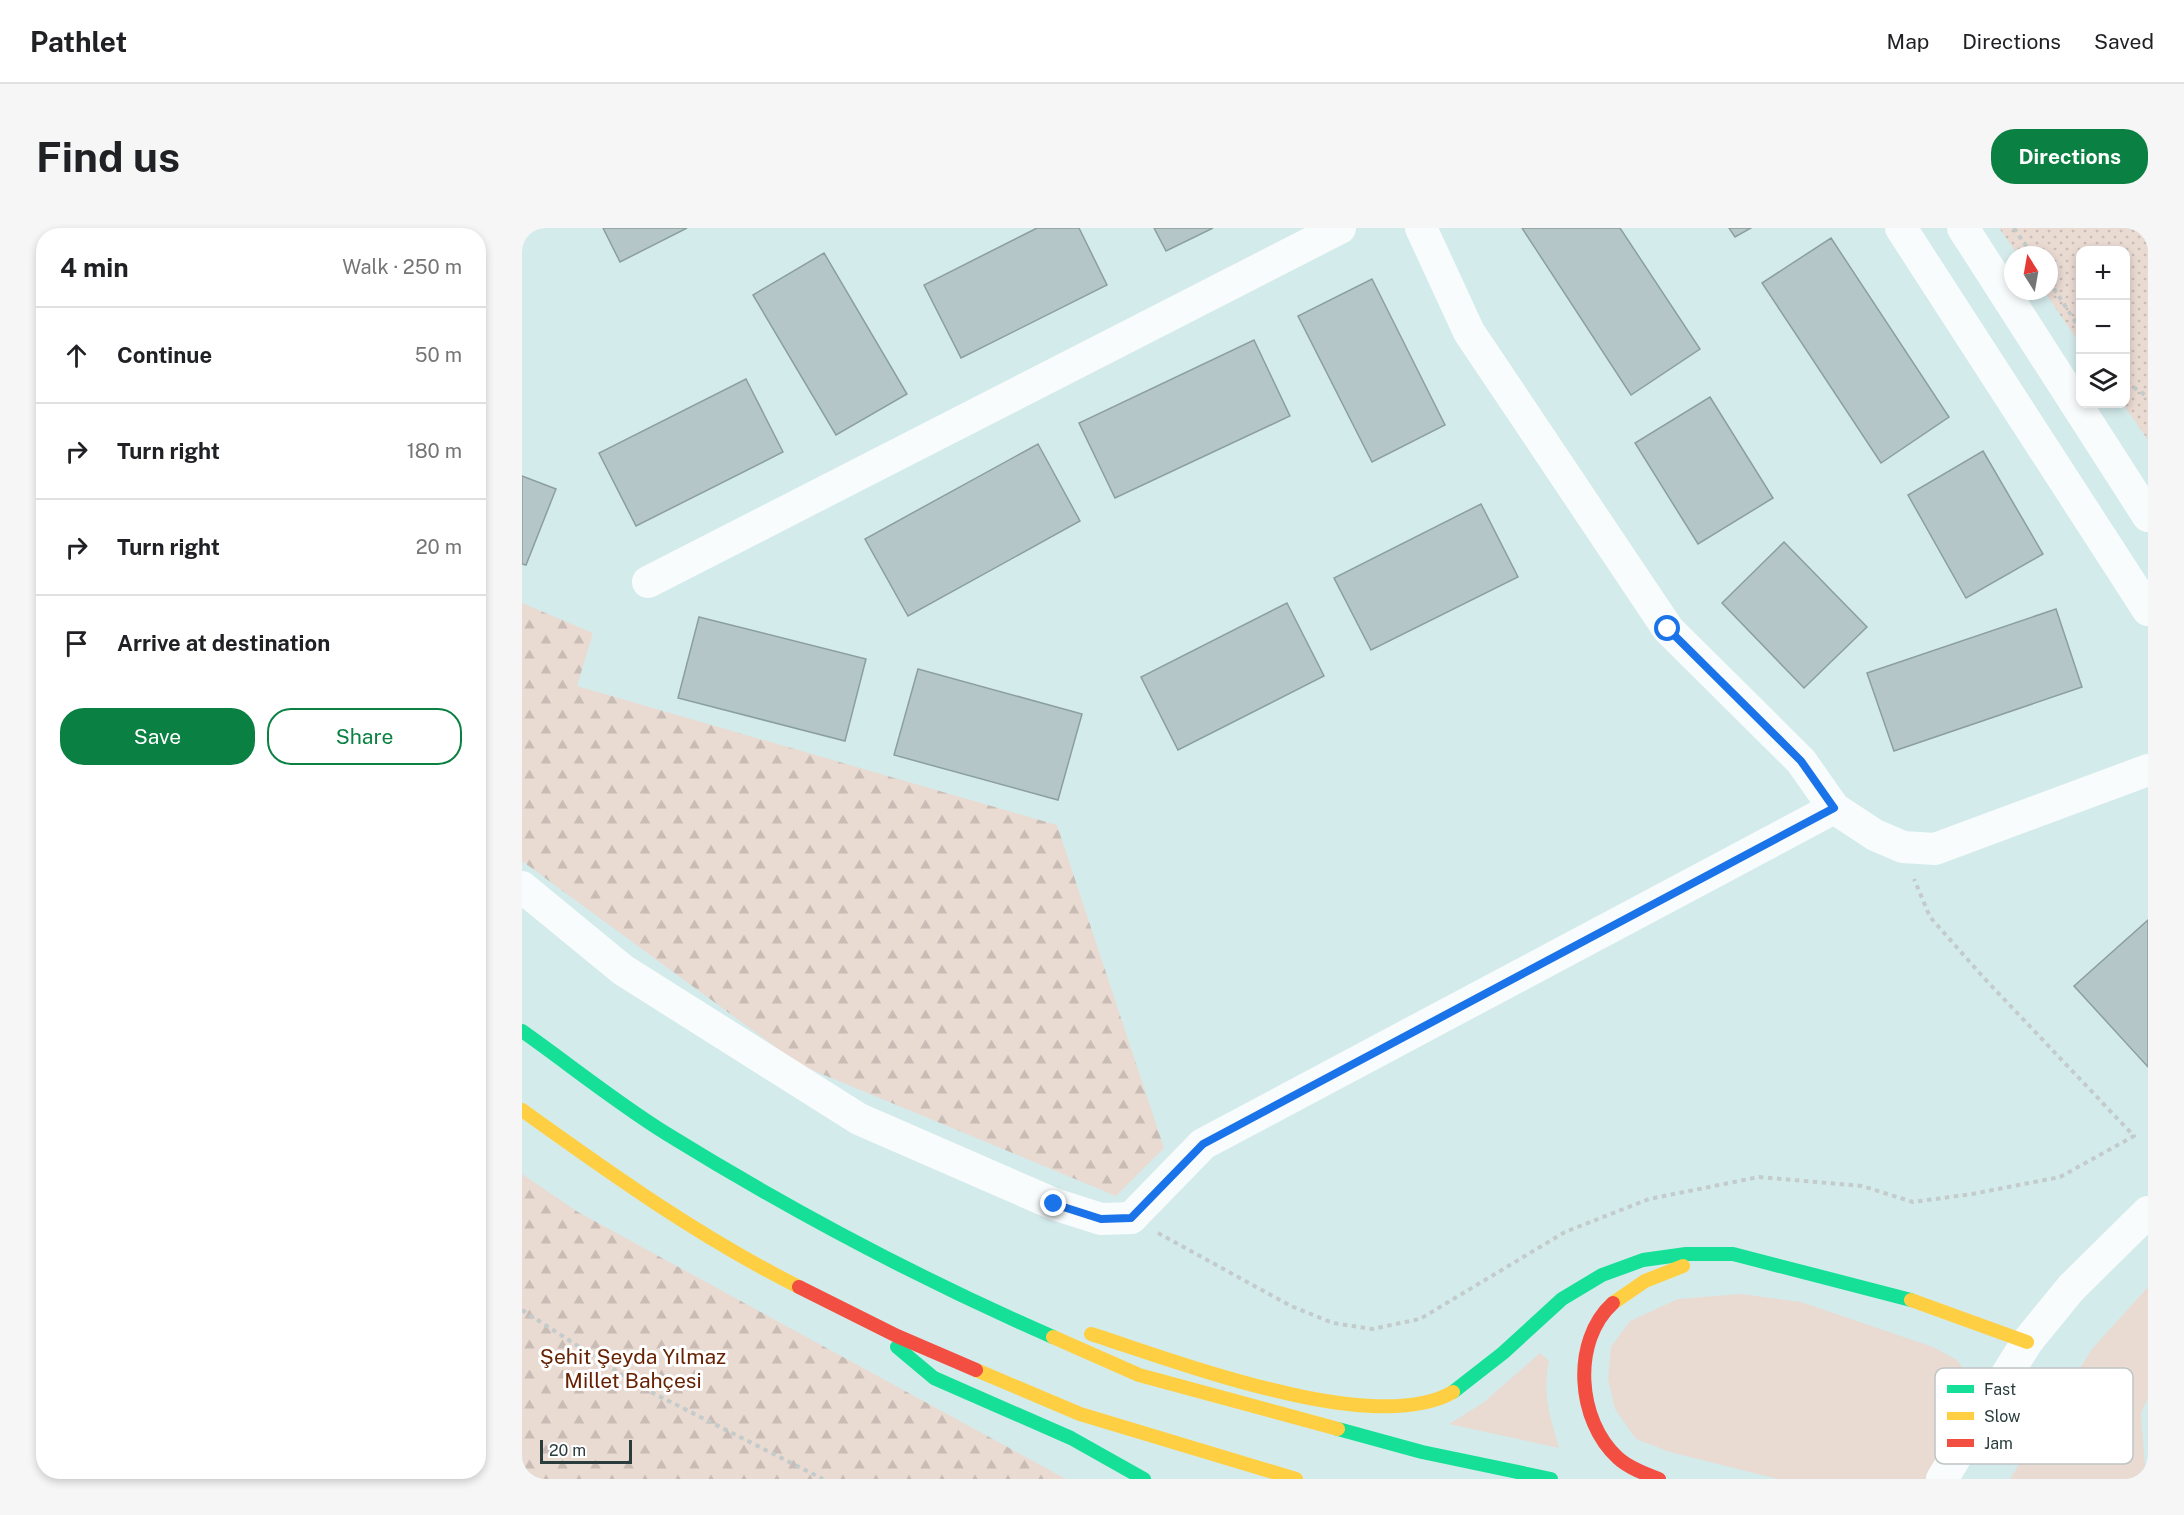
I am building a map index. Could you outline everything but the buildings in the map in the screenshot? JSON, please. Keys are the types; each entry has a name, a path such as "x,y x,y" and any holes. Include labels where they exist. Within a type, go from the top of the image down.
{"highway":[{"path":"522,1031 665,1133 843,1235 981,1306 1139,1375 1422,1452 1551,1479"},
{"path":"522,1110 630,1187 756,1265 863,1318 1080,1414 1296,1479"},
{"path":"981,1306 1071,1328 1206,1370 1328,1401 1393,1406 1438,1400 1507,1350 1562,1299 1618,1267 1667,1253 1733,1254 1933,1306 2027,1342"},
{"path":"1659,1479 1641,1473 1617,1458 1598,1434 1584,1381 1585,1362 1594,1326 1617,1298 1660,1273 1733,1254"},
{"path":"863,1318 934,1378 1071,1438 1144,1479"}],"street":[{"path":"648,582 1340,228"},
{"path":"1421,228 1469,332 1668,629 1801,761 1834,808 1875,835 1903,847 1935,849 2057,806 2148,770"},
{"path":"1901,228 2148,610"},
{"path":"1963,228 2148,516"},
{"path":"522,887 623,970 859,1119 1054,1204 1101,1219 1131,1218 1203,1144 1834,808"},
{"path":"2011,1368 2027,1342 2072,1288 2148,1212"},
{"path":"1942,1479 1951,1464"}],"path":[{"path":"2014,228 2026,246"},
{"path":"2058,295 2076,323"},
{"path":"2130,385 2148,397"},
{"path":"1131,1218 1291,1306 1333,1323 1372,1329 1420,1319 1565,1232 1649,1199 1759,1177 1862,1186 1913,1202 1972,1194 2060,1177 2134,1136 1984,978 1930,917 1903,847"},
{"path":"522,1310 643,1388 822,1479"}],"green space":[{"path":"1999,228 2148,228 2148,440 2126,408 2130,408 2130,246 2076,246 2076,338 2050,300 2058,300 2058,246 2012,246"},
{"path":"522,603 593,633 577,686 1057,825 1164,1148 1116,1196 800,1065 522,861"},
{"name":"Şehit Şeyda Yılmaz Millet Bahçesi","path":"522,1174 578,1212 1066,1479 522,1479"},
{"path":"2148,1287 2148,1398 2141,1413 2146,1479 2010,1479 2019,1464 2133,1464 2133,1368 2080,1368 2092,1349"},
{"path":"1741,1294 1801,1302 1933,1347 1957,1360 1963,1368 1935,1368 1935,1460 1925,1479 1778,1479 1670,1452 1636,1439 1615,1409 1608,1379 1611,1347 1630,1321 1678,1299"},
{"path":"1540,1353 1549,1361 1547,1395 1559,1448 1449,1424 1483,1403"}],"traffic: fast":[{"path":"522,1031 648,1122 760,1190 954,1292 1053,1337"},
{"path":"1453,1392 1503,1353 1562,1299 1602,1275 1643,1260 1686,1254 1733,1254 1911,1300"},
{"path":"897,1347 934,1378 1071,1438 1144,1479"},
{"path":"1338,1429 1422,1452 1551,1479"}],"traffic: slow":[{"path":"522,1110 692,1226 799,1287"},
{"path":"1613,1303 1645,1281 1683,1266"},
{"path":"1911,1300 2027,1342"},
{"path":"1091,1334 1222,1376 1326,1401 1375,1406 1418,1404 1453,1392"},
{"path":"1053,1337 1139,1375 1338,1429"},
{"path":"976,1370 1080,1414 1296,1479"}],"traffic: jam":[{"path":"799,1287 897,1336 976,1370"},
{"path":"1613,1303 1599,1319 1590,1338 1585,1359 1584,1381 1587,1403 1594,1424 1604,1442 1618,1458 1632,1468 1659,1479"}],"route":[{"path":"1054,1204 1101,1219 1131,1218 1203,1144 1834,808 1801,761 1668,629"}]}
